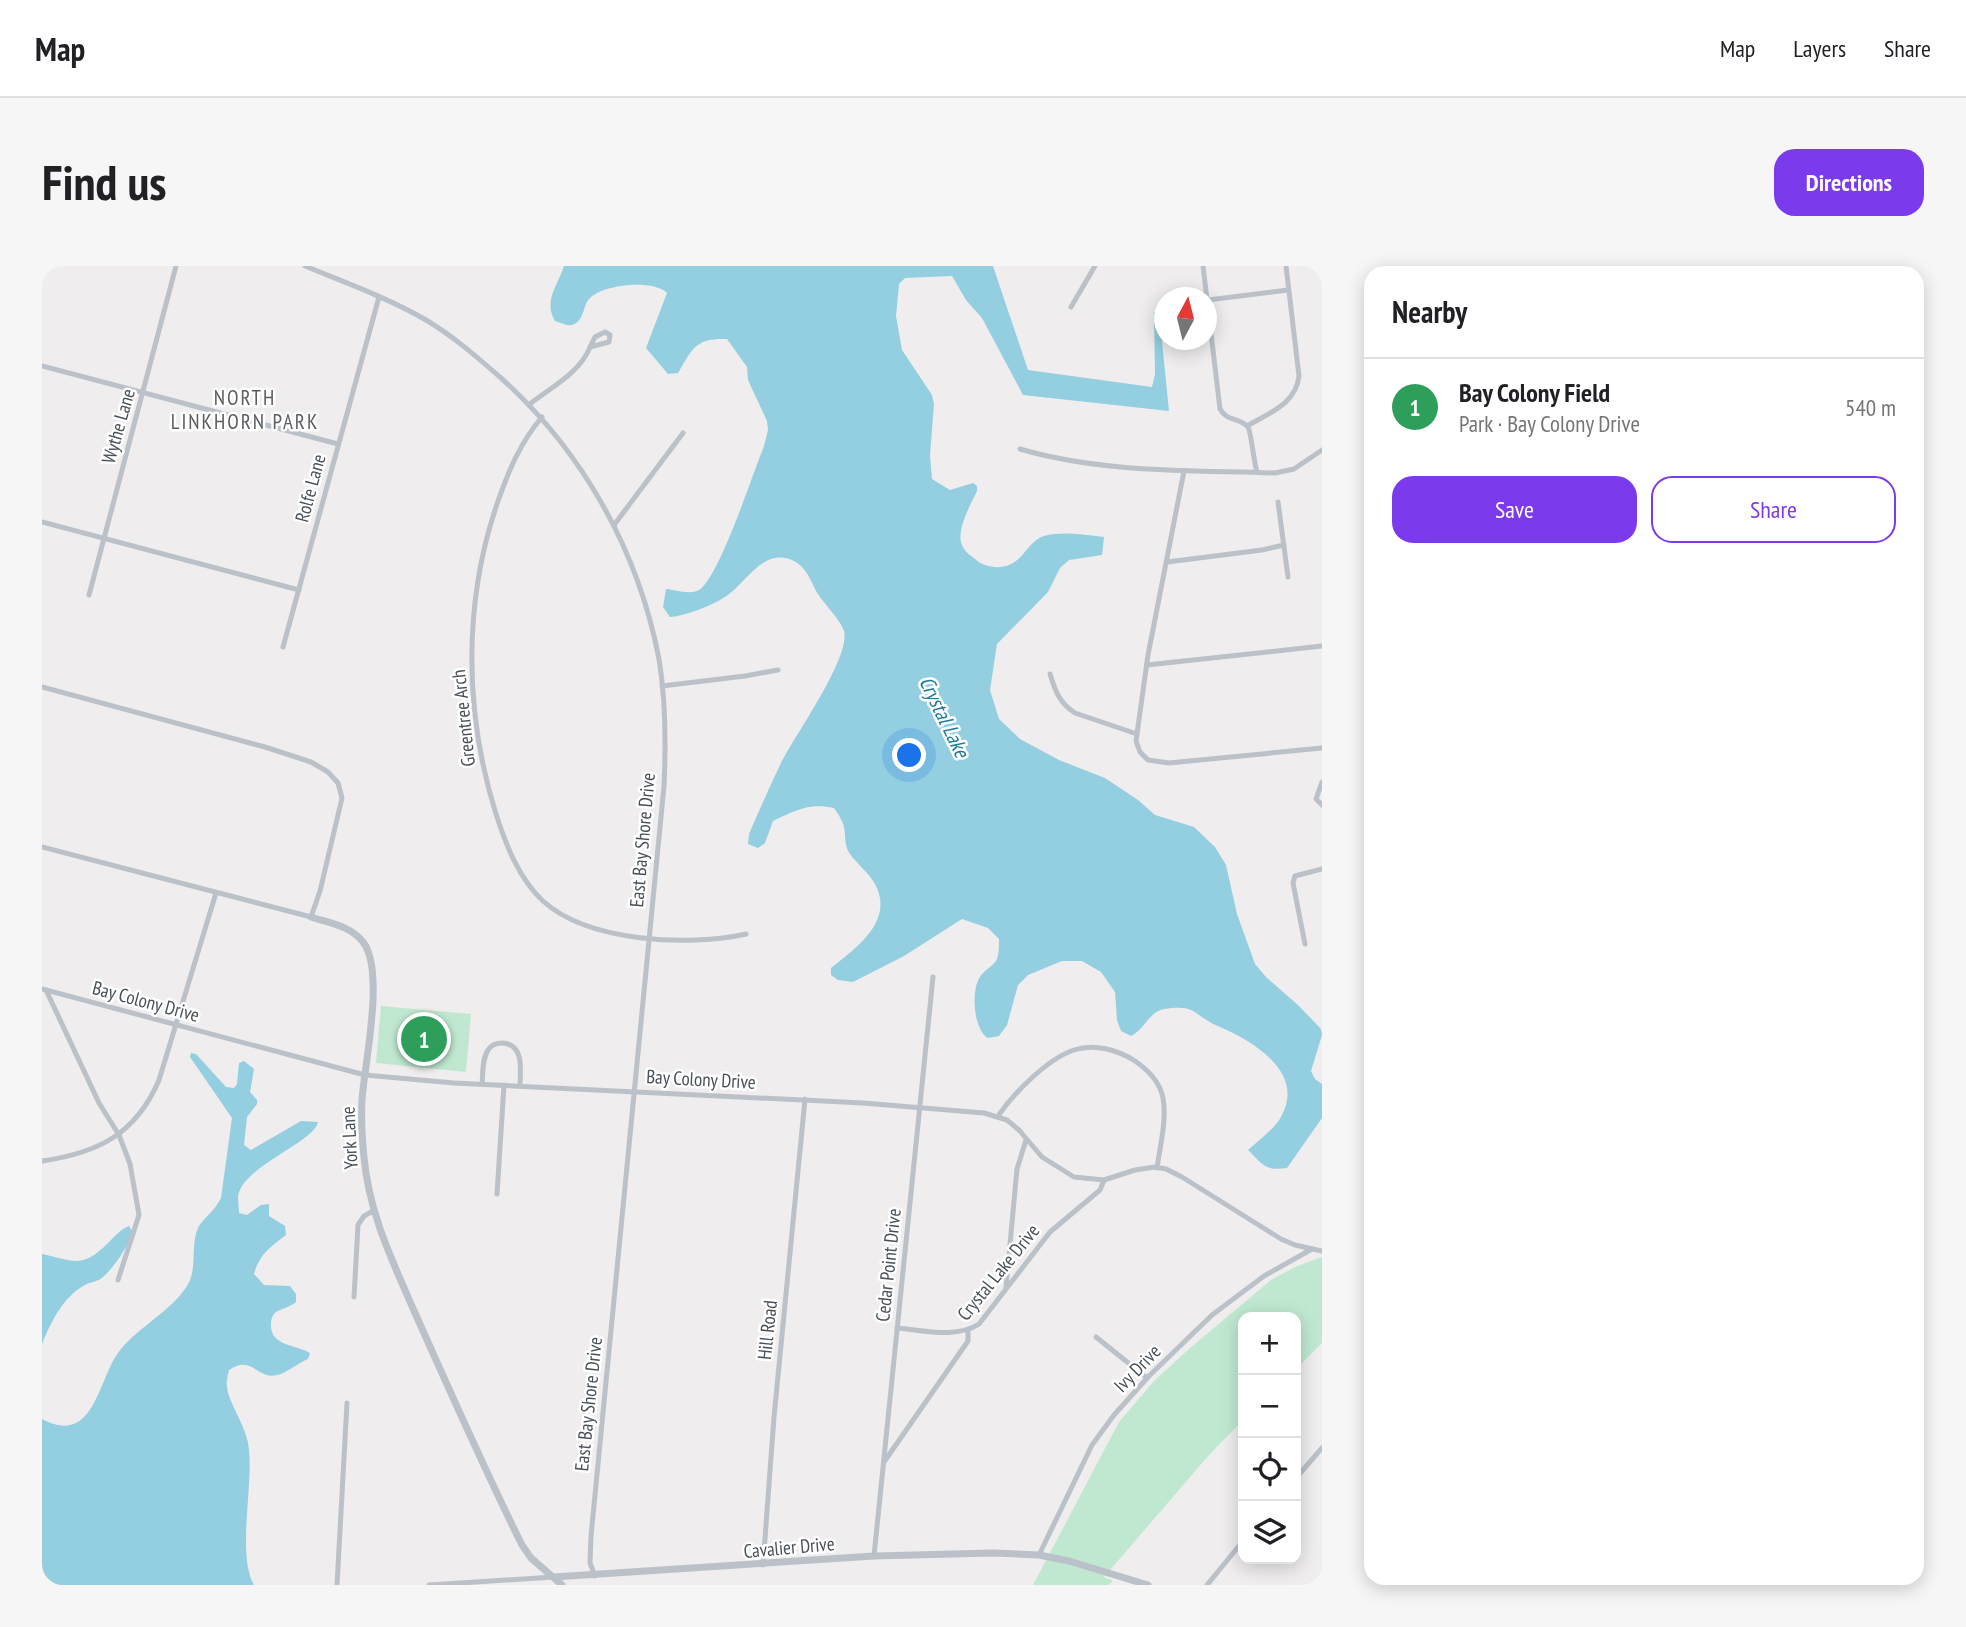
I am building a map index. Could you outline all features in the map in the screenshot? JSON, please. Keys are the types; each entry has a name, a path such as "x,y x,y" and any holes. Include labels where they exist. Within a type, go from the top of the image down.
{"street":[{"name":"Wythe Lane","path":"89,594 176,266"},
{"name":"East Bay Shore Drive","path":"305,266 425,320 453,338 542,417 583,470 614,525 641,593 659,659 666,741 664,786 591,1536 590,1563 595,1576"},
{"path":"1071,307 1095,266"},
{"path":"1203,266 1206,287"},
{"path":"1247,426 1293,397 1298,384 1286,266"},
{"path":"1217,299 1288,290"},
{"name":"Rolfe Lane","path":"283,647 379,297"},
{"path":"530,404 577,368 590,347"},
{"path":"1214,350 1220,409 1226,418 1247,426 1250,431 1252,457 1257,472"},
{"path":"42,366 338,444"},
{"name":"Greentree Arch","path":"542,417 528,434 512,462 493,517 479,572 473,618 474,712 478,741 499,823 517,867 537,894 558,913 586,926 649,938 698,942 746,934"},
{"path":"614,525 683,433"},
{"path":"1020,449 1128,467 1275,473 1294,468 1322,450"},
{"path":"1184,471 1147,665 1137,747 1143,756 1153,762 1169,764 1322,748"},
{"path":"1278,502 1288,577"},
{"path":"42,522 299,590"},
{"path":"1167,562 1284,545"},
{"path":"1147,665 1322,646"},
{"path":"662,686 778,670"},
{"path":"1050,674 1058,696 1068,709 1137,734"},
{"path":"42,687 256,745 321,767 335,780 341,791 341,804 311,917 42,847"},
{"path":"1322,782 1316,799 1322,805"},
{"path":"1305,944 1293,883 1295,876 1322,869"},
{"path":"42,1161 72,1156 106,1143 119,1135 139,1114 153,1093 216,893"},
{"name":"York Lane","path":"311,917 351,931 364,942 371,956 372,1000 362,1132 373,1211 399,1277 517,1536 531,1558 562,1585"},
{"name":"Cedar Point Drive","path":"874,1556 933,977"},
{"path":"44,990 99,1103 119,1135 130,1164 139,1215 118,1280"},
{"name":"Bay Colony Drive","path":"44,990 365,1075 482,1084 805,1099 998,1116"},
{"path":"482,1084 485,1055 492,1046 502,1043 519,1054 520,1086"},
{"path":"1157,1168 1163,1124 1163,1096 1148,1072 1118,1052 1097,1048 1074,1049 1046,1067 1016,1094 998,1116 1015,1126 1042,1157 1061,1171 1082,1179 1104,1180 1145,1168 1157,1168 1182,1177 1281,1239 1322,1251"},
{"path":"498,1194 504,1085"},
{"name":"Hill Road","path":"763,1565 774,1417 805,1099"},
{"path":"1006,1290 1017,1170 1026,1140"},
{"name":"Crystal Lake Drive","path":"883,1464 968,1340 968,1330 985,1319 1050,1232 1100,1190 1104,1180"},
{"path":"354,1297 358,1224 364,1216 373,1211"},
{"name":"Ivy Drive","path":"1039,1555 1092,1445 1114,1415 1147,1378 1212,1315 1264,1276 1311,1249"},
{"path":"897,1328 956,1332 968,1330"},
{"path":"1096,1337 1147,1378"},
{"path":"337,1585 347,1403"},
{"path":"1301,1472 1322,1448"},
{"path":"1207,1585 1238,1547"},
{"name":"Cavalier Drive","path":"429,1585 874,1556 993,1553 1039,1555 1106,1571 1148,1585"},
{"path":"595,1576 596,1585"}],"green space":[{"path":"381,1006 471,1014 466,1072 376,1063"},
{"path":"1322,1257 1322,1343 1301,1364 1301,1312 1238,1312 1238,1425 1104,1577 1113,1581 1108,1585 1033,1585 1119,1422 1155,1380 1189,1349 1271,1280"}],"water":[{"name":"Crystal Lake","path":"564,266 993,266 1028,370 1152,387 1155,350 1163,350 1169,411 1023,395 982,318 966,300 952,276 905,278 899,284 896,316 902,350 932,395 934,404 930,455 932,479 950,490 973,483 977,486 964,519 961,541 964,549 985,565 1002,567 1012,564 1044,536 1066,534 1104,537 1102,555 1069,560 1060,568 1048,592 997,644 990,690 999,719 1020,739 1059,760 1105,778 1155,815 1194,827 1215,847 1226,865 1237,914 1255,964 1321,1029 1322,1035 1311,1071 1315,1079 1322,1084 1322,1118 1287,1168 1274,1169 1265,1166 1248,1150 1275,1125 1282,1115 1287,1099 1286,1084 1281,1071 1271,1059 1245,1040 1189,1009 1159,1011 1131,1036 1121,1031 1117,1020 1115,992 1101,972 1082,961 1062,961 1028,975 1018,985 1007,1025 999,1036 988,1038 979,1027 975,991 980,977 996,961 998,954 999,939 988,928 962,919 904,956 853,982 838,980 831,975 831,968 870,932 880,910 880,897 875,884 848,851 839,815 834,808 803,808 773,821 765,843 758,848 748,844 749,834 780,765 839,660 844,643 842,626 800,565 782,558 762,563 729,594 701,609 670,617 663,607 666,589 695,591 707,581 725,546 764,446 767,421 748,380 747,367 727,339 716,339 696,346 678,373 668,374 646,348 667,293 660,289 628,285 605,290 589,299 581,318 568,325 555,321 550,307"},
{"path":"191,1053 196,1054 226,1087 234,1088 237,1084 239,1063 244,1061 254,1069 250,1092 257,1104 247,1117 244,1145 251,1150 301,1121 318,1122 305,1138 252,1175 238,1196 239,1213 247,1215 261,1205 269,1204 269,1216 285,1226 286,1235 266,1252 254,1274 264,1285 290,1286 296,1294 296,1302 273,1315 272,1333 280,1341 310,1353 308,1359 277,1375 270,1376 244,1365 229,1370 228,1393 244,1429 250,1459 246,1555 254,1585 42,1585 42,1419 60,1425 74,1424 85,1416 121,1349 187,1286 192,1272 198,1228 221,1198 232,1118 190,1057"},
{"path":"129,1226 132,1231 130,1237 117,1261 101,1279 83,1286 69,1297 53,1319 42,1344 42,1254 84,1260"}],"place":[{"name":"Bay Colony Field","path":"424,1039"}],"district":[{"name":"NORTH LINKHORN PARK","path":"245,410"}]}
